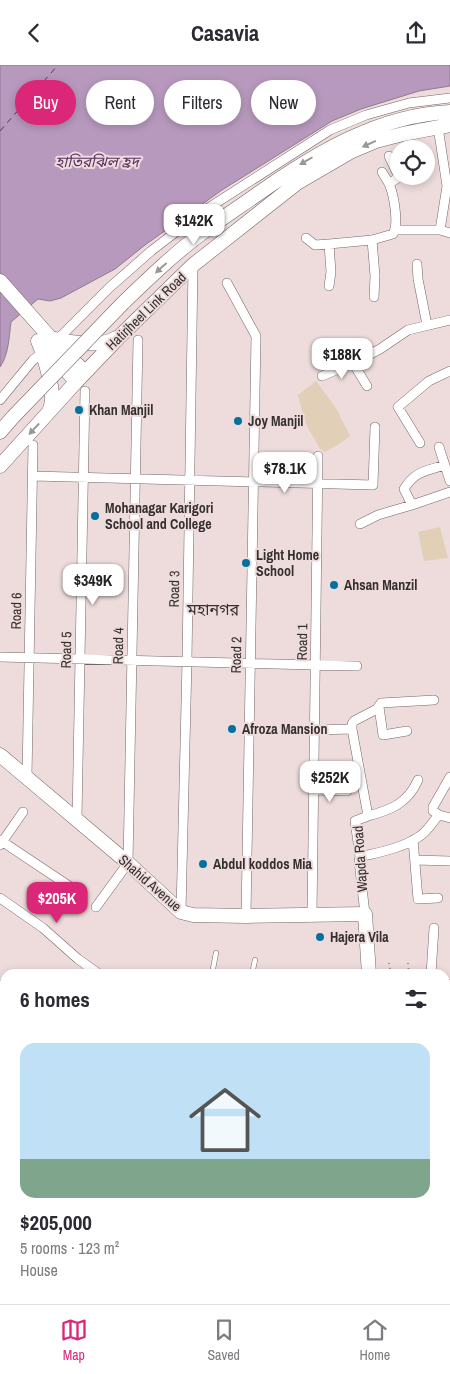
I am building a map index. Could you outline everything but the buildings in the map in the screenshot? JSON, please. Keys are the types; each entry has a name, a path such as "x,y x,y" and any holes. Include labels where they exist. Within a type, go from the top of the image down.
{"main road":[{"path":"0,432 123,303 205,230 295,168 359,134 392,123 450,112"},
{"name":"Hatirjheel Link Road","path":"0,466 49,412 82,382 121,335 193,265 297,183 352,151 376,141 444,126"},
{"path":"0,281 82,382"},
{"path":"0,295 47,340 103,343 112,341 121,335"},
{"path":"47,340 52,392 49,412"},
{"name":"Shahid Avenue","path":"0,755 128,863 181,912 193,915 246,916 365,914"},
{"name":"Wapda Road","path":"365,914 369,969"}],"street":[{"path":"0,399 33,361 47,340 151,251 202,211 330,130 366,115 409,103 450,98"},
{"path":"440,230 447,186 444,126"},
{"path":"389,156 399,177 389,184"},
{"path":"382,172 389,184 395,208 394,232"},
{"path":"306,238 315,245 372,240 394,232 440,230 450,233"},
{"path":"372,240 375,276 374,297"},
{"path":"329,244 331,272 329,286"},
{"path":"416,264 427,325"},
{"name":"Road 3","path":"181,912 193,265"},
{"name":"Road 2","path":"227,283 256,336 246,916"},
{"path":"322,376 380,349 408,330 450,320"},
{"name":"Road 4","path":"128,863 138,340"},
{"path":"353,363 366,386"},
{"path":"420,443 398,407 429,381 450,371"},
{"name":"Road 5","path":"77,819 83,477 82,382"},
{"path":"32,476 373,485 375,427"},
{"name":"Road 6","path":"27,777 33,445"},
{"path":"439,447 450,481"},
{"name":"Road 1","path":"312,915 318,456"},
{"path":"412,505 404,489 409,481 415,475 445,465"},
{"path":"360,524 378,515 450,492"},
{"path":"0,657 357,666"},
{"path":"315,730 352,729 354,721 377,709 381,703 434,699"},
{"path":"379,707 383,735 407,731"},
{"name":"Wapda Road","path":"352,729 368,816 355,821 365,914"},
{"path":"450,777 433,807 433,811 439,815 450,818"},
{"path":"368,816 385,812 397,806 410,794 418,780"},
{"path":"314,790 348,791"},
{"path":"23,812 1,842 69,886"},
{"path":"360,857 403,845 421,836 439,815"},
{"path":"412,840 418,899 438,898"},
{"path":"415,860 450,861"},
{"path":"96,907 128,863"},
{"path":"0,898 43,928 92,969"},
{"path":"431,969 434,928"}],"lane":[{"path":"213,969 216,953"},
{"path":"253,969 255,960"}],"path":[{"path":"389,963 390,969"},
{"path":"408,963 409,969"}],"shaded area":[{"path":"316,381 336,408 350,436 325,452 319,448 307,426 298,395"},
{"path":"440,527 448,558 424,561 418,532"}],"water":[{"name":"হাতিরঝিল হ্রদ","path":"0,65 450,65 450,86 419,91 361,109 332,121 222,190 115,269 61,298 50,301 38,299 11,322 7,351 0,367"}],"ferry route":[{"path":"0,131 58,65"}],"place":[{"name":"Khan Manjil","path":"79,410"},
{"name":"Joy Manjil","path":"238,421"},
{"name":"Mohanagar Karigori School and College","path":"95,516"},
{"name":"Light Home School","path":"246,563"},
{"name":"Ahsan Manzil","path":"334,585"},
{"name":"Afroza Mansion","path":"232,729"},
{"name":"Abdul koddos Mia","path":"203,864"},
{"name":"Hajera Vila","path":"320,937"}],"district":[{"name":"মহানগর","path":"213,609"}]}
